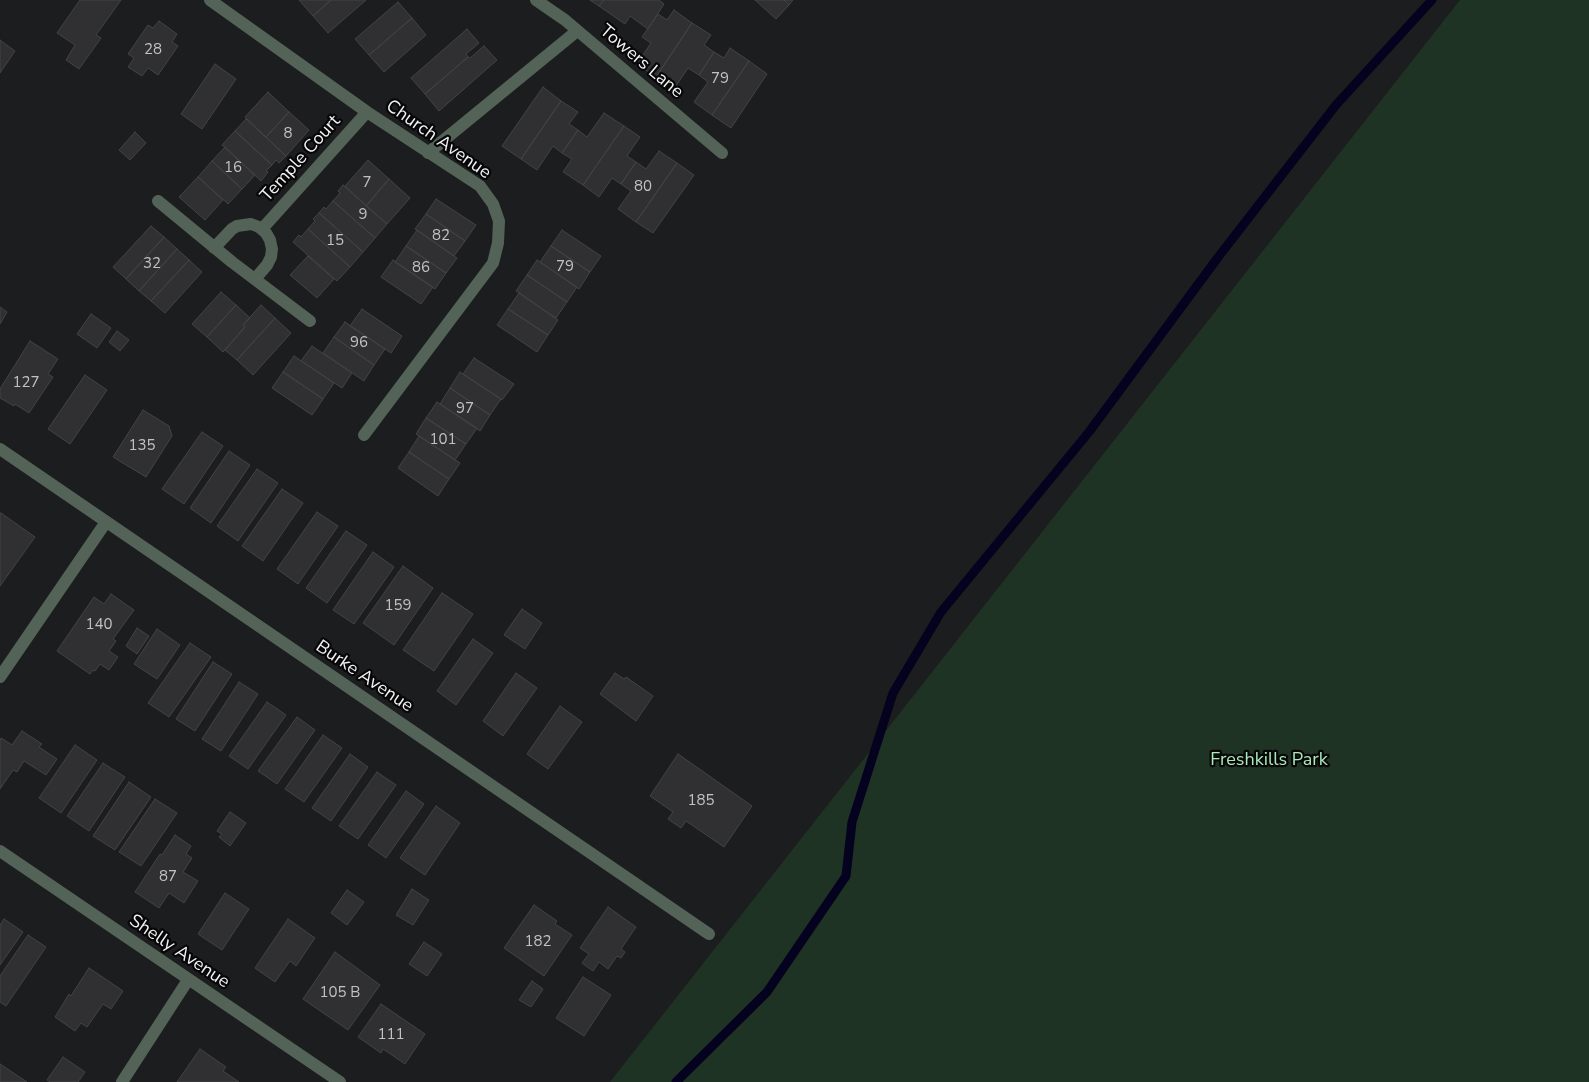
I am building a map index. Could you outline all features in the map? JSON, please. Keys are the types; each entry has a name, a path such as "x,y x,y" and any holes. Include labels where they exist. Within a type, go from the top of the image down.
{"street":[{"name":"Church Avenue","path":"210,0 367,112 480,186 493,204 499,221 498,244 493,263 364,435"},
{"name":"Towers Lane","path":"536,0 577,31 722,153"},
{"path":"428,153 577,31"},
{"name":"Temple Court","path":"262,230 367,112"},
{"path":"158,201 214,248 310,321"},
{"name":"Temple Court","path":"214,248 237,226 251,224 262,230 270,240 271,258 255,279"},
{"name":"Burke Avenue","path":"0,449 709,934"},
{"path":"0,677 106,522"},
{"name":"Shelly Avenue","path":"0,851 340,1082"},
{"path":"122,1082 188,980"}],"green space":[{"name":"Freshkills Park","path":"1460,0 1589,0 1589,1082 610,1082"}],"building":[{"path":"80,0 121,0 96,35 101,38 79,69 66,60 75,45 57,33"},
{"path":"299,0 331,0 313,16"},
{"path":"331,0 366,0 328,33 313,16"},
{"path":"590,0 604,0 599,6"},
{"path":"604,0 659,0 664,4 648,29 630,16 625,24 599,6"},
{"path":"755,0 784,0 789,5 776,19"},
{"path":"784,0 793,0 789,5"},
{"path":"398,2 412,18 369,55 355,39"},
{"path":"674,10 692,23 656,77 637,64 651,43 642,37 658,14 667,20"},
{"path":"412,18 426,35 384,72 369,55"},
{"path":"159,21 177,34 172,42 178,46 158,75 148,68 142,76 128,67 134,58 128,54 148,25 153,28"},
{"path":"692,23 711,35 704,45 714,52 699,75 688,68 674,89 656,77"},
{"path":"467,29 479,43 466,54 468,57 425,94 411,78"},
{"path":"0,40 15,51 0,73"},
{"path":"484,46 497,60 439,111 425,94 468,57 470,58"},
{"path":"730,48 749,61 712,115 694,102 708,82 699,75 714,52 724,58"},
{"path":"749,61 767,74 731,128 712,115"},
{"path":"215,64 236,79 202,129 181,114"},
{"path":"543,87 561,101 521,159 502,146"},
{"path":"268,92 289,112 266,137 245,117"},
{"path":"561,101 578,112 569,124 578,130 562,153 553,146 537,170 521,159"},
{"path":"289,112 309,130 286,156 266,137"},
{"path":"604,113 624,126 583,185 563,172 572,159 562,153 578,130 587,137"},
{"path":"246,119 286,156 279,163 276,160 272,165 235,131"},
{"path":"624,126 640,137 627,156 636,162 621,184 612,178 599,197 583,185"},
{"path":"235,131 272,165 266,171 268,172 261,181 222,145"},
{"path":"135,132 146,143 130,160 119,150"},
{"path":"225,147 255,175 242,189 212,161"},
{"path":"659,151 677,163 636,222 618,209 631,191 621,184 636,162 646,169"},
{"path":"368,160 389,179 366,206 345,186"},
{"path":"212,161 242,189 228,204 198,177"},
{"path":"677,163 694,175 653,233 636,222"},
{"path":"198,177 223,200 205,220 179,197"},
{"path":"389,179 410,198 387,224 366,206"},
{"path":"343,185 387,224 375,238 333,201 340,193 338,191"},
{"path":"436,199 476,225 465,241 426,214"},
{"path":"333,201 375,238 363,252 319,213 324,207 326,209"},
{"path":"319,213 363,252 350,267 308,229 315,221 313,219"},
{"path":"426,214 465,241 454,256 415,229"},
{"path":"151,226 164,237 126,279 113,267"},
{"path":"308,229 350,267 337,281 293,242"},
{"path":"417,230 457,258 446,273 406,246"},
{"path":"562,230 601,256 590,272 551,246"},
{"path":"164,237 177,249 139,291 126,279"},
{"path":"406,246 446,273 435,289 395,262"},
{"path":"551,246 590,272 579,289 540,262"},
{"path":"177,249 189,260 151,301 139,291"},
{"path":"308,256 334,279 317,298 290,275"},
{"path":"189,260 202,272 165,313 151,301"},
{"path":"393,260 433,287 421,304 381,277"},
{"path":"537,260 577,287 567,302 527,275"},
{"path":"527,275 567,302 556,318 516,291"},
{"path":"221,292 236,305 207,337 192,324"},
{"path":"519,293 558,320 548,335 508,309"},
{"path":"236,305 250,318 243,325 245,327 223,352 207,337"},
{"path":"261,305 275,318 237,360 225,350 245,327 243,325"},
{"path":"0,307 7,312 0,324"},
{"path":"362,309 402,336 391,353 350,326"},
{"path":"508,309 548,335 537,352 497,325"},
{"path":"91,314 111,328 97,348 77,334"},
{"path":"275,318 291,333 253,375 237,360"},
{"path":"345,322 385,349 374,365 334,337"},
{"path":"117,331 129,340 120,351 109,342"},
{"path":"334,337 374,365 364,381 323,353"},
{"path":"30,341 58,359 48,374 53,377 29,413 15,404 14,406 0,398 0,389"},
{"path":"312,346 352,373 342,388 301,361"},
{"path":"294,356 334,383 323,399 283,372"},
{"path":"474,358 514,384 502,400 463,374"},
{"path":"283,372 323,399 312,415 272,388"},
{"path":"460,372 501,399 490,415 450,388"},
{"path":"85,375 107,390 70,444 48,429"},
{"path":"450,388 490,415 480,431 440,404"},
{"path":"437,402 477,428 466,444 426,418"},
{"path":"143,410 169,426 172,436 146,477 113,457"},
{"path":"426,418 466,444 455,460 416,434"},
{"path":"202,432 223,446 184,504 162,489"},
{"path":"419,436 460,463 449,479 409,452"},
{"path":"229,451 250,465 211,523 190,508"},
{"path":"409,452 449,479 438,496 398,468"},
{"path":"257,469 278,483 238,541 217,526"},
{"path":"282,489 303,503 263,561 242,546"},
{"path":"317,512 338,526 298,584 277,569"},
{"path":"1,513 35,537 0,586 0,515"},
{"path":"346,531 367,545 327,603 306,588"},
{"path":"373,552 394,567 354,624 333,610"},
{"path":"403,566 433,588 394,645 363,623"},
{"path":"442,593 473,614 434,671 403,650"},
{"path":"111,594 134,610 113,639 116,641 109,651 118,657 109,670 100,664 90,674 57,651 94,597 104,604"},
{"path":"522,609 542,623 525,649 504,635"},
{"path":"137,628 149,636 137,654 126,646"},
{"path":"157,629 180,645 157,679 134,664"},
{"path":"473,639 493,653 456,705 437,691"},
{"path":"190,643 211,657 169,717 148,703"},
{"path":"213,662 232,674 195,731 176,719"},
{"path":"516,673 537,688 503,736 483,721"},
{"path":"615,673 624,679 626,677 653,696 636,721 600,694"},
{"path":"239,682 258,694 221,751 202,739"},
{"path":"267,702 286,715 248,769 229,756"},
{"path":"560,706 582,722 548,769 527,754"},
{"path":"297,717 315,730 277,784 258,771"},
{"path":"22,731 42,744 39,747 57,759 46,775 24,761 17,772 13,770 0,789 1,738 12,745"},
{"path":"323,735 342,748 304,802 285,789"},
{"path":"75,745 97,760 61,813 39,798"},
{"path":"350,754 368,767 331,821 312,808"},
{"path":"678,754 752,806 724,847 686,821 681,828 668,819 673,812 650,796"},
{"path":"103,763 125,777 89,831 67,816"},
{"path":"377,772 396,785 358,839 339,826"},
{"path":"129,782 151,797 115,850 93,836"},
{"path":"406,791 424,804 386,858 368,845"},
{"path":"155,799 177,813 141,866 119,852"},
{"path":"436,806 460,823 425,875 400,858"},
{"path":"230,812 246,823 230,846 219,837 222,834 217,831"},
{"path":"175,835 191,846 186,854 192,858 183,872 198,881 184,903 169,893 159,908 135,892"},
{"path":"412,889 429,900 413,925 396,915"},
{"path":"347,890 364,902 347,925 331,913"},
{"path":"225,893 249,909 222,950 198,934"},
{"path":"534,905 557,921 555,924 572,935 544,976 504,948"},
{"path":"608,907 636,927 621,949 625,952 621,958 617,956 608,969 599,962 593,971 582,963 589,954 580,948"},
{"path":"4,919 23,932 0,965 0,925"},
{"path":"288,919 315,938 296,966 290,961 275,982 255,968"},
{"path":"28,935 46,947 6,1006 0,1002 0,976"},
{"path":"424,942 442,954 427,976 409,964"},
{"path":"335,952 380,985 348,1030 303,999"},
{"path":"89,968 123,991 111,1009 103,1004 87,1027 81,1023 75,1031 55,1017 69,994 71,996"},
{"path":"583,977 611,995 584,1036 556,1018"},
{"path":"532,981 543,989 531,1007 519,1000"},
{"path":"381,1004 425,1034 405,1064 383,1049 381,1053 358,1037"},
{"path":"200,1049 226,1067 223,1071 239,1082 177,1082"},
{"path":"63,1057 85,1072 78,1082 50,1082 47,1080"},
{"path":"0,1064 27,1082 0,1082"}],"waterway":[{"path":"676,1082 767,992 846,876 852,822 893,693 941,612 1089,432 1219,256 1336,105 1432,0"}]}
